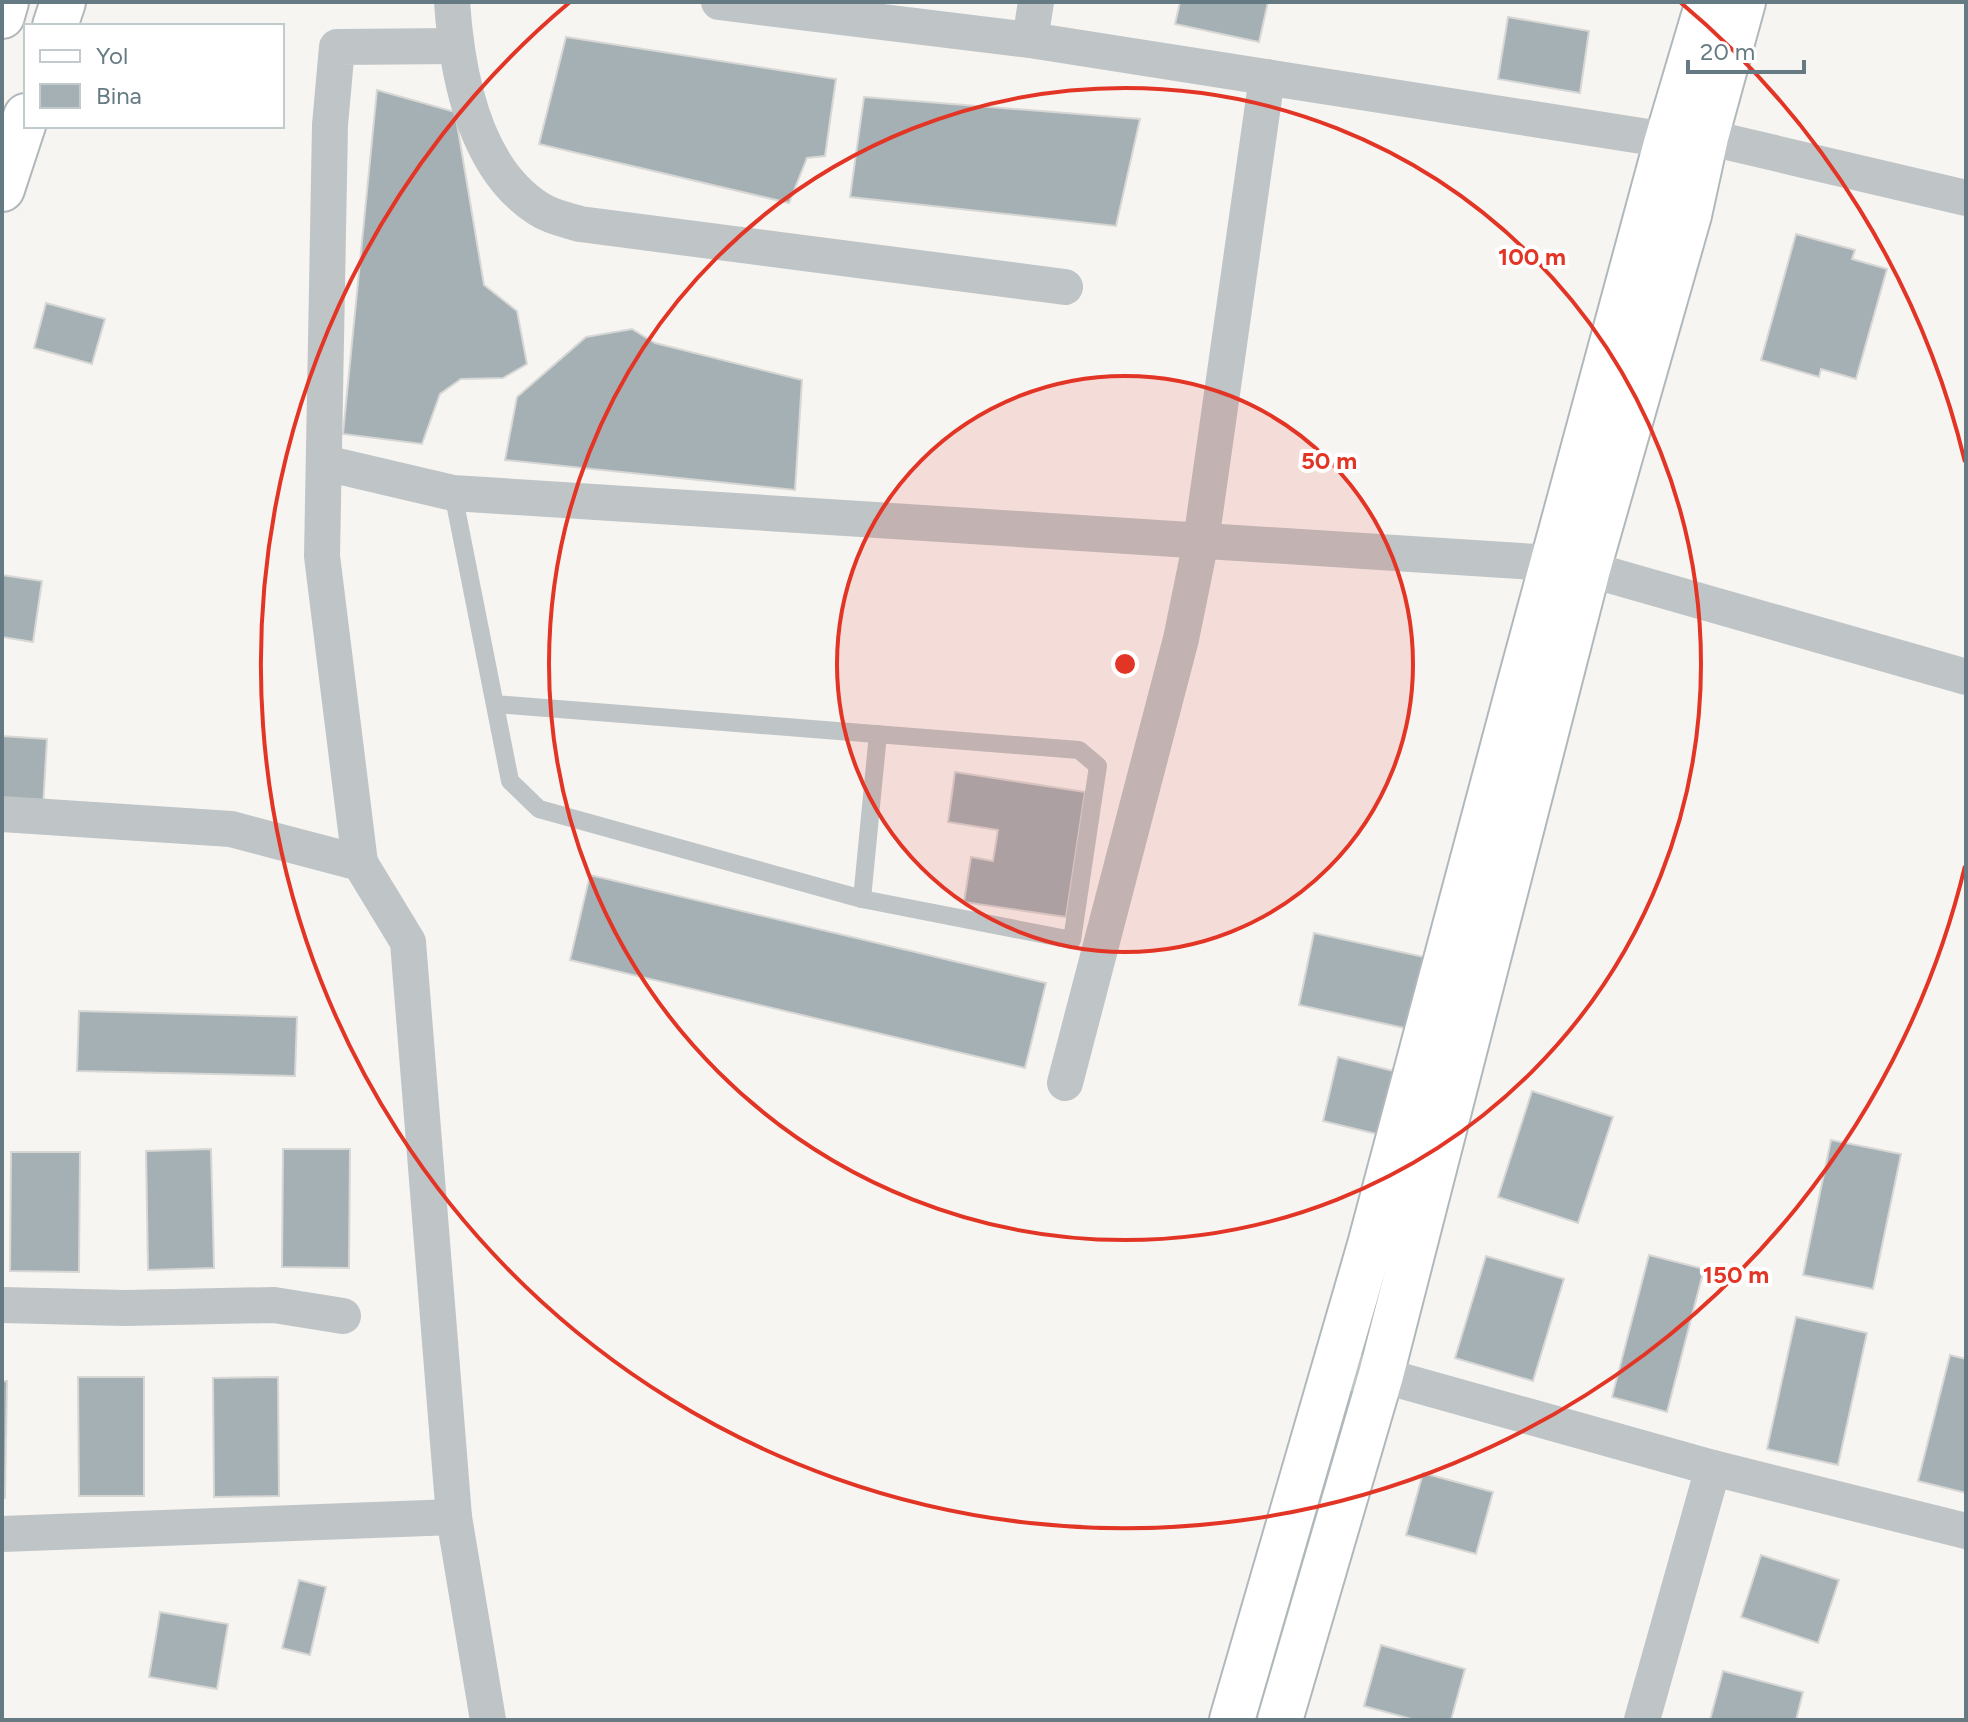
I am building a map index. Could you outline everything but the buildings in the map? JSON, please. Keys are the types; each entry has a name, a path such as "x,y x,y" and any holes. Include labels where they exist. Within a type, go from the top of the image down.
{"main road":[{"path":"2,16 6,2"},
{"path":"56,24 63,2"},
{"path":"1232,1720 1570,566 1687,139 1708,2"},
{"path":"1687,139 1743,2"},
{"path":"2,189 24,122"},
{"path":"1280,1720 1381,1375 1570,566"}],"street":[{"path":"452,2 456,46 481,141 507,183 541,211 580,224 1065,287"},
{"path":"719,2 1030,40 1687,139 1966,198"},
{"path":"1030,40 1036,2"},
{"path":"456,46 337,47 330,125 322,556 360,863 408,942 454,1517 488,1720"},
{"path":"1065,1083 1181,639 1201,541 1267,77"},
{"path":"325,463 453,493 1570,566 1966,677"},
{"path":"2,814 231,829 360,863"},
{"path":"2,1305 125,1308 274,1305 343,1316"},
{"path":"1334,1371 1381,1375 1713,1468 1966,1531"},
{"path":"1642,1720 1713,1468"},
{"path":"2,1534 454,1517"}],"lane":[{"path":"453,493 510,781 539,809 862,899 1072,940 1098,766 1079,750 495,704"},
{"path":"862,899 878,734"}]}
